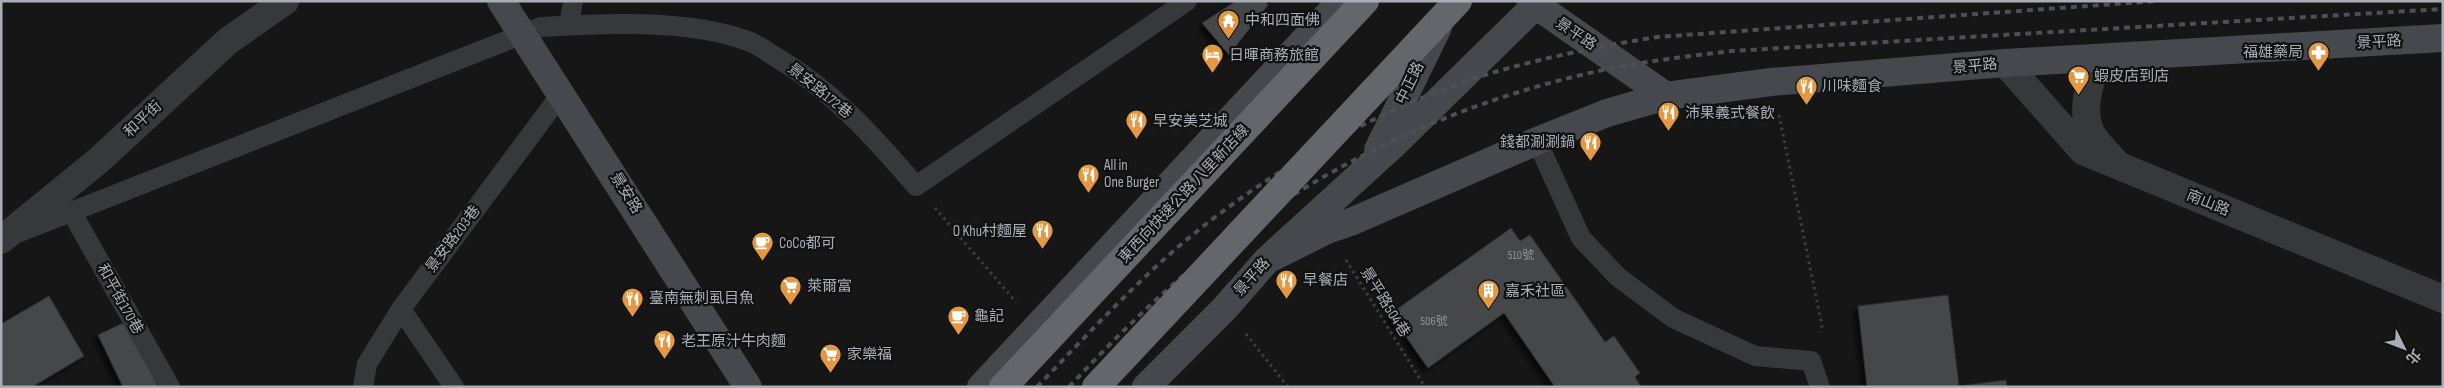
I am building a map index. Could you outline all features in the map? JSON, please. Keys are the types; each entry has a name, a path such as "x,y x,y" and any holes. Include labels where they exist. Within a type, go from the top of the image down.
{"highway":[{"path":"1096,387 1458,1"},
{"name":"東西向快速公路 八里新店線","path":"1003,387 1353,6"}],"main road":[{"name":"景安路","path":"501,1 562,93 748,387"},
{"path":"981,387 1301,45 1353,6 1377,1"},
{"name":"中正路","path":"1371,165 1450,1"},
{"name":"景平路","path":"1146,387 1225,308 1267,260 1371,165 1535,3 1666,96 1771,82 2005,63 2443,38"},
{"path":"1267,260 1327,230 1353,221 1537,141 1606,113 1666,96"}],"street":[{"name":"和平街","path":"1,240 99,160 228,41 285,1"},
{"path":"2098,58 2087,101 2087,122 2093,137 2117,165"},
{"name":"南山路","path":"2005,63 2083,151 2443,298"}],"lane":[{"path":"569,25 573,1"},
{"path":"916,186 1187,1"},
{"name":"景安路172巷","path":"1,240 70,211 541,27 569,25 616,24 692,28 748,41 802,73 841,106 870,132 916,186"},
{"name":"景安路203巷","path":"363,387 367,364 401,309 562,93"},
{"path":"1537,141 1581,238 1618,276 1673,318 1755,356 1811,361 1820,387"},
{"name":"和平街170巷","path":"70,211 170,387"},
{"path":"401,309 454,387"}],"path":[{"path":"1771,82 1822,326 1811,361"},
{"path":"916,186 1037,327"},
{"name":"景平路504巷","path":"1327,230 1425,387"},
{"path":"1225,308 1288,387"}],"building":[{"name":"中和四面佛","path":"1236,1 1265,1 1268,5 1229,55 1202,23"},
{"name":"嘉禾社區","path":"1511,228 1520,241 1530,235 1605,342 1614,336 1640,373 1635,377 1641,387 1555,387 1504,313 1428,368 1390,314"},
{"path":"1948,295 1959,386 2006,380 2007,387 1867,387 1858,306"},
{"path":"49,296 84,356 32,387 1,387 1,324"},
{"path":"127,321 158,387 123,387 98,335"}],"railway":[{"path":"1037,387 1146,276 1185,241 1221,213 1299,160 1340,137 1382,115 1425,96 1469,80 1549,58 1657,37 2157,1"},
{"path":"1069,387 1133,321 1184,275 1244,228 1288,198 1334,171 1429,125 1479,105 1530,89 1618,67 1732,51 2443,9"}],"place":[{"name":"中和四面佛","path":"1229,39"},
{"name":"福雄藥局","path":"2319,71"},
{"name":"日暉商務旅館","path":"1213,74"},
{"name":"蝦皮店到店","path":"2078,95"},
{"name":"川味麵食","path":"1806,105"},
{"name":"沛果義式餐飲","path":"1669,132"},
{"name":"早安美芝城","path":"1137,140"},
{"name":"錢都涮涮鍋","path":"1591,161"},
{"name":"All in One Burger","path":"1088,193"},
{"name":"O Khu村麵屋","path":"1043,250"},
{"name":"CoCo都可","path":"763,262"},
{"name":"早餐店","path":"1287,299"},
{"name":"萊爾富","path":"791,305"},
{"name":"嘉禾社區","path":"1489,310"},
{"name":"臺南無刺虱目魚","path":"633,317"},
{"name":"龜記","path":"958,335"},
{"name":"老王原汁牛肉麵","path":"665,360"},
{"name":"家樂福","path":"831,373"}]}
